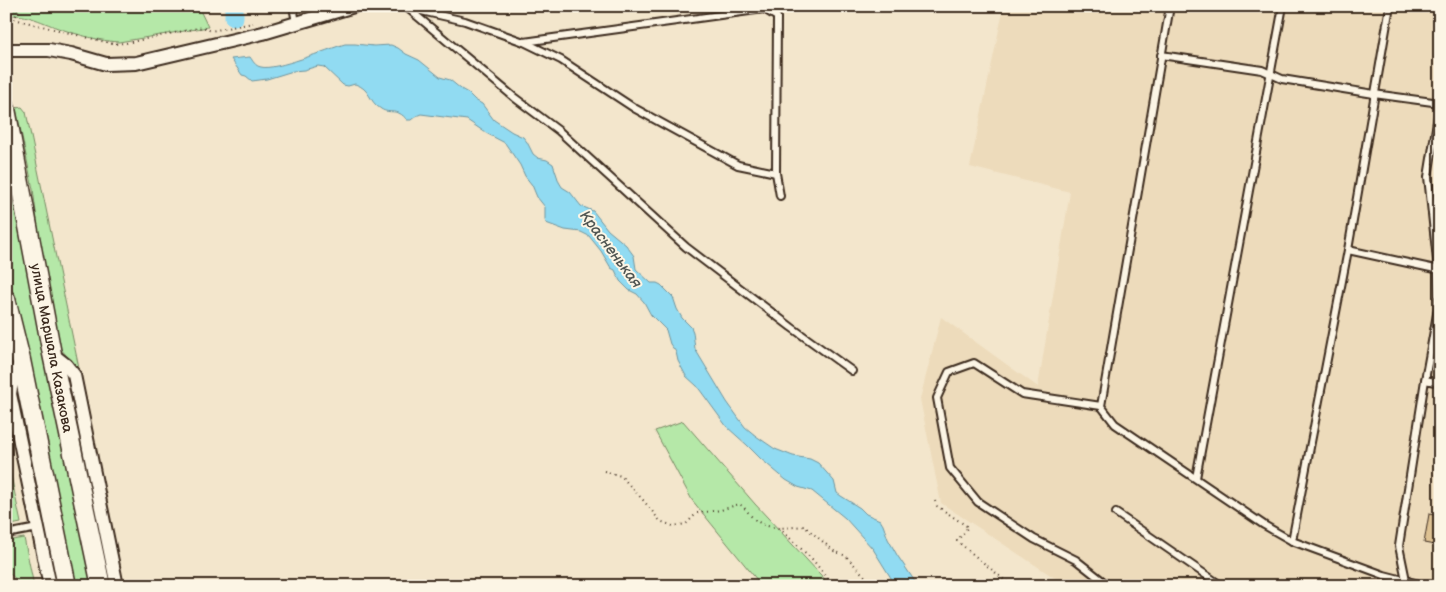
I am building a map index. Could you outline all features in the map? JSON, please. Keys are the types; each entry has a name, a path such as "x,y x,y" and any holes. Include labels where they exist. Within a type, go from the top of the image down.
{"main road":[{"name":"улица Маршала Казакова","path":"6,109 52,354 101,586"},
{"path":"6,298 21,360 67,586"}],"street":[{"path":"6,50 49,50 106,64 136,63 264,33 354,6"},
{"path":"52,354 66,365 74,375 117,586"},
{"path":"21,360 12,381 10,394 50,586"}],"lane":[{"path":"293,6 296,23"},
{"path":"1101,406 1170,6"},
{"path":"1196,478 1283,6"},
{"path":"1292,541 1348,250 1390,6"},
{"path":"406,7 465,21 524,42 561,60 634,108 738,165 776,173"},
{"path":"406,7 515,98 558,131 686,247 790,327 852,370"},
{"path":"524,42 764,9 777,17 776,173 780,196"},
{"path":"1161,55 1262,70 1282,78 1440,103 1428,177 1439,270 1440,303 1425,380 1399,546 1404,583"},
{"path":"1348,250 1439,270"},
{"path":"1109,586 1076,560 1034,539 978,502 950,468 937,398 949,372 974,363 1022,394 1101,406 1115,424 1264,526 1292,541 1404,583 1427,586"},
{"path":"1425,380 1440,383"},
{"path":"1116,513 1222,586"},
{"path":"6,534 38,528"}],"path":[{"path":"20,6 14,19 113,44 203,27 211,31 256,22"},
{"path":"604,471 621,476 660,521 673,526 686,524 697,513 722,510 739,504 764,526 779,528 804,526 834,550 846,556 874,586"},
{"path":"935,501 936,506 968,527 958,541 1013,586"},
{"path":"779,528 825,572 834,586"}],"shaded area":[{"path":"1004,6 1440,6 1440,586 1067,586 941,503 920,399 941,317 1038,387 1070,192 970,167"}],"green space":[{"path":"6,6 198,6 208,27 119,42 75,33 28,17 8,16 6,15"},
{"path":"22,107 26,112 81,378 77,368 60,348 47,298 33,189 16,108"},
{"path":"6,165 92,586 74,586 6,265"},
{"path":"6,328 12,356 6,374"},
{"path":"64,372 69,384 111,586 106,586"},
{"path":"18,381 60,586 55,586 16,395"},
{"path":"683,421 755,504 831,586 762,586 692,500 655,431"},
{"path":"6,452 21,523 11,525 6,501"},
{"path":"24,538 34,586 23,586 6,570 6,541"}],"water":[{"path":"345,44 391,45 419,60 440,77 450,80 482,104 494,120 523,137 533,154 538,158 553,164 562,187 570,192 581,206 593,211 608,230 626,245 634,256 636,269 651,283 661,285 673,297 682,318 691,327 695,349 727,402 745,427 775,449 818,463 834,481 837,493 866,514 880,520 897,555 918,586 896,586 873,549 845,518 812,491 798,487 786,480 727,427 697,386 686,376 678,361 676,352 670,344 666,330 651,315 637,294 629,290 620,281 615,270 611,268 589,236 581,232 565,230 546,223 545,207 505,143 467,120 421,114 411,120 407,120 397,112 384,111 377,106 360,86 355,84 343,85 324,67 318,66 252,81 242,75 231,59 250,57 257,66 278,66"}],"building":[{"path":"1429,514 1440,516 1440,546 1424,543"}],"waterway":[{"name":"Красненькая","path":"234,6 234,17"}]}
